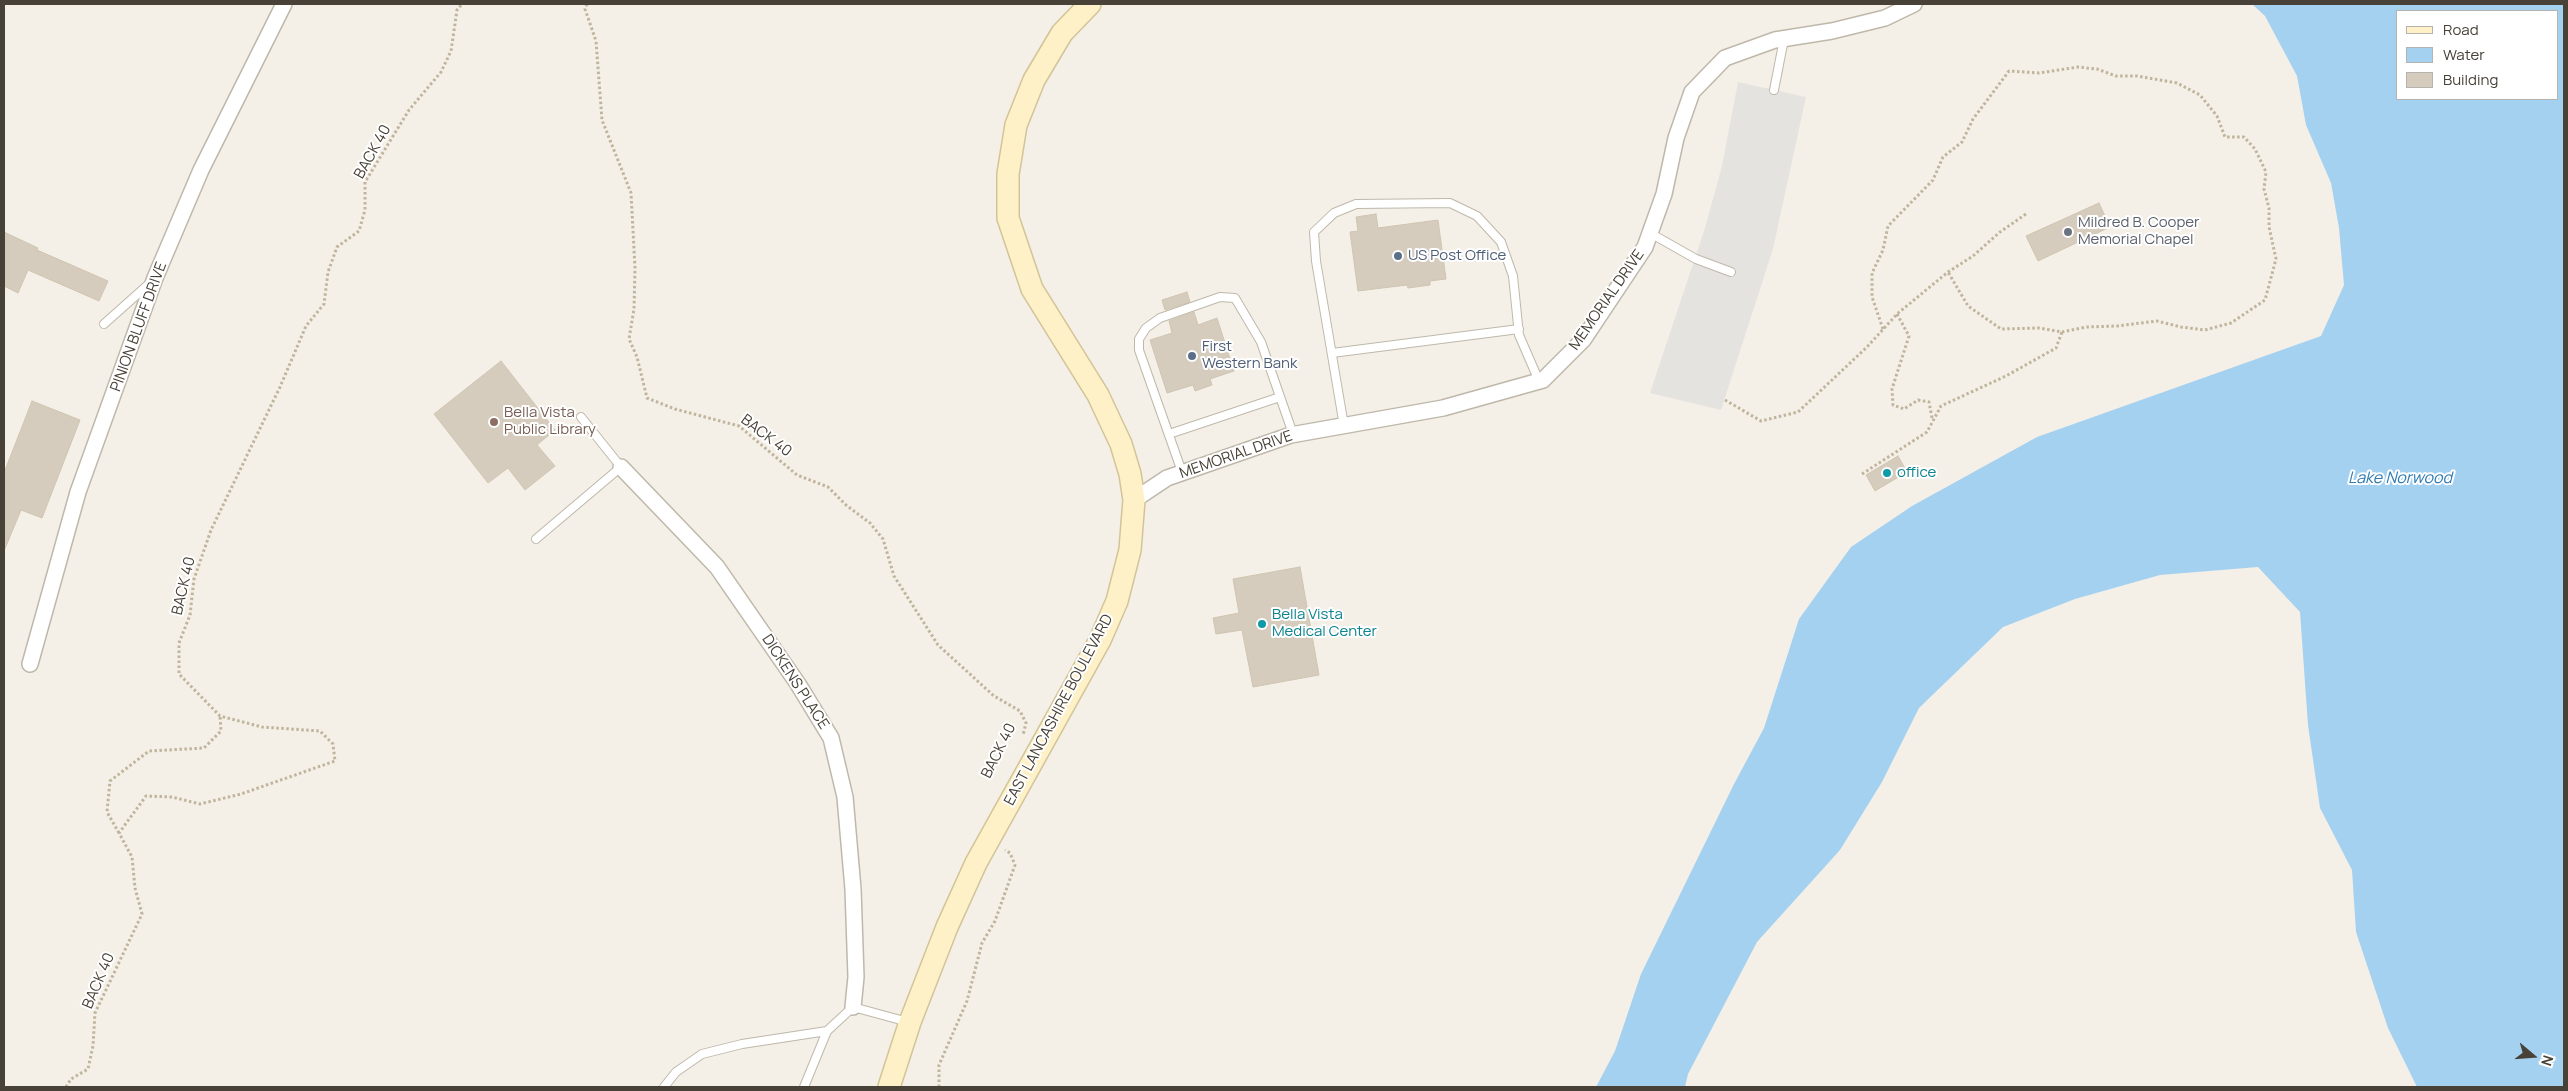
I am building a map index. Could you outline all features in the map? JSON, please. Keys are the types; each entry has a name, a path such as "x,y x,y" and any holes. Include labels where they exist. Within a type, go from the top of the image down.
{"main road":[{"name":"EAST LANCASHIRE BOULEVARD","path":"889,1087 910,1022 947,927 976,863 1100,640 1117,601 1130,550 1134,500 1130,474 1121,444 1098,395 1032,289 1008,218 1008,174 1016,125 1034,80 1062,33 1090,4"}],"street":[{"name":"PINION BLUFF DRIVE","path":"30,664 78,492 155,278 201,170 284,4"},
{"name":"MEMORIAL DRIVE","path":"1134,500 1166,478 1293,434 1443,408 1543,380 1582,340 1645,247 1664,194 1676,138 1692,92 1725,58 1784,39 1832,31 1885,18 1914,4"},
{"name":"DICKENS PLACE","path":"621,467 717,567 798,684 831,738 845,797 852,880 856,978 853,1007"}],"lane":[{"path":"1774,90 1784,39"},
{"path":"1344,426 1316,261 1314,232 1334,213 1356,204 1450,203 1477,216 1501,242 1513,276 1519,330 1539,381"},
{"path":"1650,233 1696,258 1731,272"},
{"path":"104,324 155,278"},
{"path":"1182,472 1139,350 1139,339 1146,328 1160,318 1220,297 1235,298 1250,320 1261,342 1293,434"},
{"path":"1332,353 1519,330"},
{"path":"1170,434 1280,397"},
{"path":"536,539 621,467 581,417"},
{"path":"804,1087 827,1031 853,1007 910,1022"},
{"path":"664,1087 676,1072 702,1054 742,1044 827,1031"}],"path":[{"name":"BACK 40","path":"66,1087 71,1079 88,1069 93,1046 96,1013 142,914 135,888 132,857 107,812 110,781 149,751 204,748 221,731 220,716 179,674 179,643 190,615 194,579 211,530 280,387 306,326 324,304 328,272 337,247 359,231 365,210 365,182 410,110 441,72 451,51 457,10 462,4"},
{"name":"BACK 40","path":"587,4 585,9 596,41 602,120 632,193 635,268 634,309 629,339 647,398 675,409 738,426 797,475 828,487 846,505 870,522 884,539 894,576 938,645 994,696 1020,711 1026,723 1019,742"},
{"path":"1883,329 1872,297 1872,273 1883,250 1888,226 1933,180 1943,157 1962,142 1973,119 2010,71 2039,73 2078,67 2097,69 2116,76 2136,76 2177,83 2200,95 2216,116 2224,137 2244,137 2255,149 2266,172 2264,189 2269,208 2269,228 2276,259 2265,300 2232,324 2205,330 2157,321 2117,326 2086,326 2062,332 2039,328 2000,329 1968,306 1948,272"},
{"path":"1724,400 1761,421 1798,412 1897,314 1948,272 1973,256 2000,232 2026,214"},
{"path":"1897,314 1909,336 1892,389 1893,405 1904,409 1918,400 1929,402 1932,419"},
{"path":"1862,474 1927,432 1932,419 1941,406 1956,397 2006,376 2056,348 2062,332"},
{"path":"119,833 146,796 172,797 200,804 241,794 334,761 334,744 320,731 262,727 220,716"},
{"path":"939,1087 940,1065 967,1001 982,943 995,921 1015,865 1010,853 998,845"}],"shaded area":[{"path":"1738,82 1806,97 1773,249 1721,410 1650,393 1705,228 1722,166"}],"water":[{"name":"Lake Norwood","path":"2252,4 2564,4 2564,1087 2417,1087 2388,1028 2356,932 2352,870 2320,808 2308,725 2300,612 2258,567 2160,575 2075,599 2003,627 1919,708 1882,782 1840,850 1757,942 1688,1074 1685,1087 1596,1087 1615,1051 1641,974 1734,784 1764,728 1799,619 1851,547 1912,506 2037,437 2321,336 2344,285 2339,228 2331,183 2306,125 2297,76 2265,16"}],"building":[{"name":"Mildred B. Cooper Memorial Chapel","path":"2099,203 2110,227 2038,261 2026,236"},
{"name":"US Post Office","path":"1376,214 1378,228 1438,220 1446,279 1430,281 1430,285 1408,288 1407,285 1358,291 1350,232 1358,231 1356,217"},
{"path":"4,232 38,248 37,250 108,281 99,301 28,270 18,293 4,286"},
{"path":"1187,292 1190,302 1165,310 1162,300"},
{"name":"First Western Bank","path":"1194,312 1198,325 1217,318 1234,371 1210,379 1212,385 1195,391 1193,385 1167,393 1150,340 1172,333 1169,321"},
{"name":"Bella Vista Public Library","path":"501,361 555,430 537,445 555,466 525,490 508,468 488,483 434,414"},
{"path":"32,401 80,420 42,518 21,510 4,551 4,473"},
{"name":"office","path":"1898,456 1907,472 1875,491 1866,475"},
{"name":"Bella Vista Medical Center","path":"1300,567 1319,675 1253,687 1242,630 1216,634 1213,618 1239,613 1233,579"}],"place":[{"name":"Mildred B. Cooper Memorial Chapel","path":"2068,232"},
{"name":"US Post Office","path":"1398,256"},
{"name":"First Western Bank","path":"1192,356"},
{"name":"Bella Vista Public Library","path":"494,422"},
{"name":"office","path":"1887,473"},
{"name":"Bella Vista Medical Center","path":"1262,624"}]}
